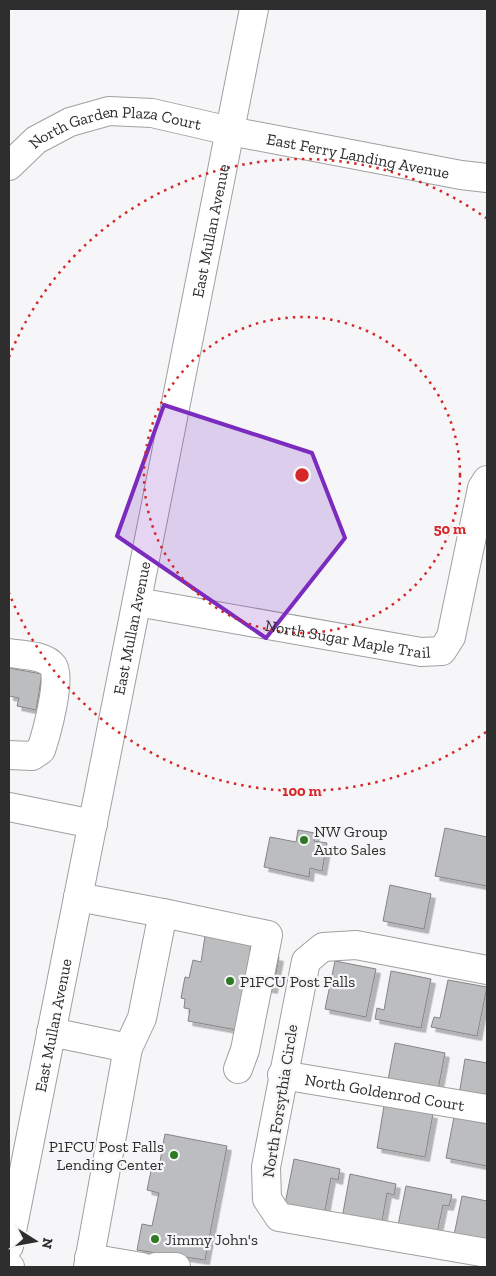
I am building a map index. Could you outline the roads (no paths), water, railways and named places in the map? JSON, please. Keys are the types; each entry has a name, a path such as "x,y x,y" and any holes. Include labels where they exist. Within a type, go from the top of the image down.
{"main road":[{"name":"East Mullan Avenue","path":"9,1246 254,9"},
{"name":"North Garden Plaza Court","path":"13,153 70,122 109,111 152,114 230,132"},
{"name":"East Ferry Landing Avenue","path":"230,132 460,175 487,178"},
{"name":"North Sugar Maple Trail","path":"137,602 421,652 442,651 451,638 482,488 487,480"},
{"path":"9,653 44,660 53,666 57,675 48,725 41,750 32,756 14,755"},
{"path":"9,807 93,824"},
{"path":"78,897 268,935 245,1050 238,1070"},
{"path":"142,1267 89,1263 128,1048 142,1018 163,913"},
{"name":"North Forsythia Circle","path":"487,970 356,945 323,947 306,961 282,1075 266,1167 267,1199 279,1216 487,1253"},
{"path":"51,1032 128,1048"},
{"name":"North Goldenrod Court","path":"282,1075 487,1109"},
{"path":"156,1267 176,1267"}],"place":[{"name":"NW Group Auto Sales","path":"304,840"},
{"name":"P1FCU Post Falls","path":"230,981"},
{"name":"P1FCU Post Falls Lending Center","path":"174,1155"},
{"name":"Jimmy John's","path":"155,1239"}]}
